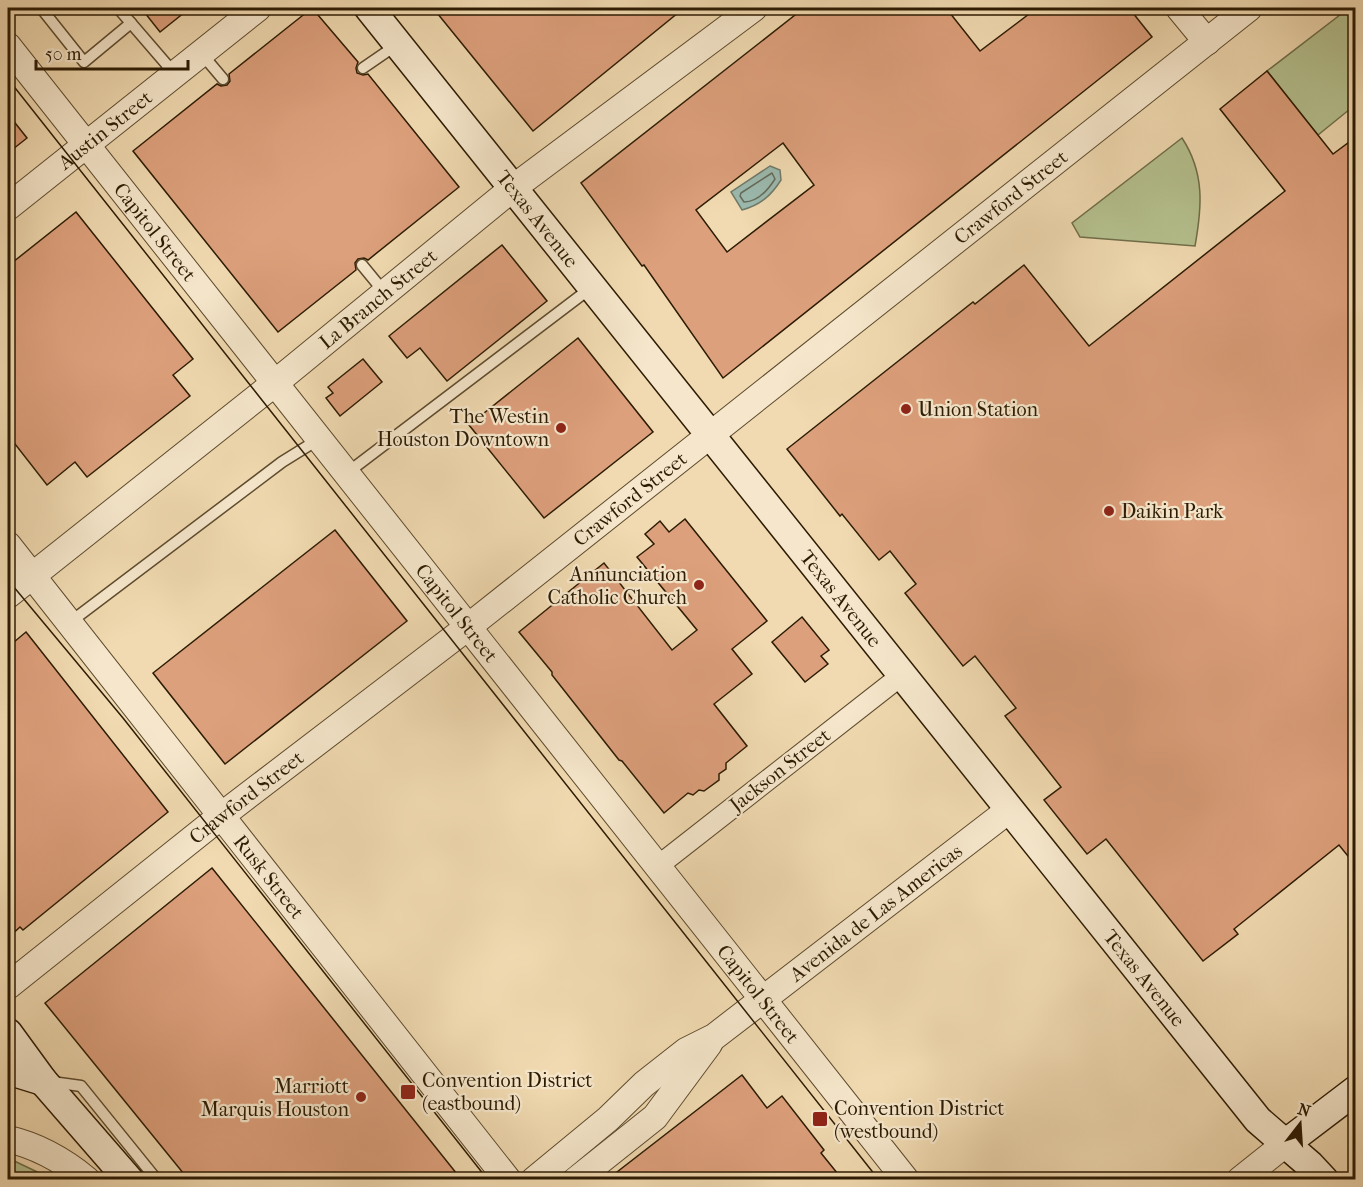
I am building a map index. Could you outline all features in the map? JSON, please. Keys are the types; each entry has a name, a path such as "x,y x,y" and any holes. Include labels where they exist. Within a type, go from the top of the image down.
{"main road":[{"name":"Texas Avenue","path":"369,8 1258,1120 1324,1179"},
{"path":"8,1033 43,1081 129,1179"},
{"path":"8,1073 17,1073 43,1081"},
{"path":"1285,1144 1356,1090"}],"street":[{"name":"Austin Street","path":"8,207 258,8"},
{"name":"La Branch Street","path":"8,595 275,383 513,188 754,8"},
{"path":"1179,8 1207,42"},
{"name":"Crawford Street","path":"8,986 221,816 468,627 1249,8"},
{"name":"Capitol Street","path":"8,46 906,1179"},
{"name":"Rusk Street","path":"8,545 508,1179"},
{"name":"Jackson Street","path":"658,866 902,675"},
{"name":"Avenida de Las Americas","path":"534,1179 608,1119 644,1084 686,1051 714,1037 1009,810"},
{"name":"Avenida de Las Americas","path":"576,1179 655,1117 714,1037"},
{"path":"8,1139 47,1152 87,1179"},
{"path":"1240,1179 1285,1144"}],"lane":[{"path":"41,8 84,62 131,23"},
{"path":"118,8 174,73"},
{"path":"363,68 398,44"},
{"path":"201,52 223,79"},
{"path":"362,265 385,294"},
{"path":"346,474 592,287"},
{"path":"69,623 282,462 319,439"},
{"path":"43,1081 81,1086 157,1179"}],"green space":[{"path":"1349,8 1355,8 1355,105 1318,135 1267,71"},
{"path":"1182,138 1195,164 1200,190 1195,246 1080,237 1072,223"},
{"path":"8,1158 52,1179 8,1179"}],"water":[{"path":"770,166 780,170 781,180 764,199 742,210 731,192"}],"building":[{"path":"141,8 190,8 160,32"},
{"path":"312,8 358,62 357,73 368,74 459,187 368,260 358,259 355,263 356,270 278,332 133,151 217,84 227,85 230,81 229,74"},
{"path":"433,8 684,8 533,131"},
{"path":"804,8 946,8 980,51 1037,8 1129,8 1152,37 723,378 644,265 642,266 581,183","holes":["783,143 814,185 727,252 696,210"]},
{"name":"Daikin Park","path":"1267,71 1333,154 1356,137 1356,866 1339,845 1234,929 1238,934 1203,961 1106,839 1087,854 1044,800 1061,787 1005,716 1016,708 975,656 963,666 905,593 916,584 890,551 879,560 842,514 840,516 787,449 973,302 975,304 1024,265 1089,346 1285,191 1220,109"},
{"path":"8,114 27,138 8,153"},
{"path":"76,212 193,359 173,375 190,396 87,477 75,462 47,485 8,435 8,266"},
{"path":"502,245 547,301 447,381 420,348 407,358 389,336"},
{"name":"The Westin Houston Downtown","path":"578,338 653,432 544,518 469,425"},
{"path":"363,359 382,382 340,416 326,398 333,393 328,387"},
{"path":"685,519 767,621 732,649 752,674 714,704 747,746 726,763 726,769 719,774 719,780 704,791 699,790 693,795 688,793 664,813 619,760 519,632 604,563 672,650 697,630 637,557 654,544 645,534 660,521 669,532"},
{"path":"335,530 407,621 225,764 153,673"},
{"path":"802,617 829,650 821,656 828,664 805,682 772,642"},
{"path":"26,632 168,812 23,930 20,927 8,938 8,647"},
{"path":"212,868 461,1179 188,1179 45,1003"},
{"path":"742,1075 767,1108 782,1096 824,1150 821,1153 842,1179 608,1179"}],"tram line":[{"path":"8,79 879,1180"},
{"path":"8,580 123,718 488,1180"}],"place":[{"name":"Union Station","path":"906,409"},
{"name":"The Westin Houston Downtown","path":"561,428"},
{"name":"Daikin Park","path":"1109,511"},
{"name":"Annunciation Catholic Church","path":"699,585"},
{"name":"Convention District (eastbound)","path":"408,1092"},
{"name":"Marriott Marquis Houston","path":"361,1097"},
{"name":"Convention District (westbound)","path":"820,1119"}]}
